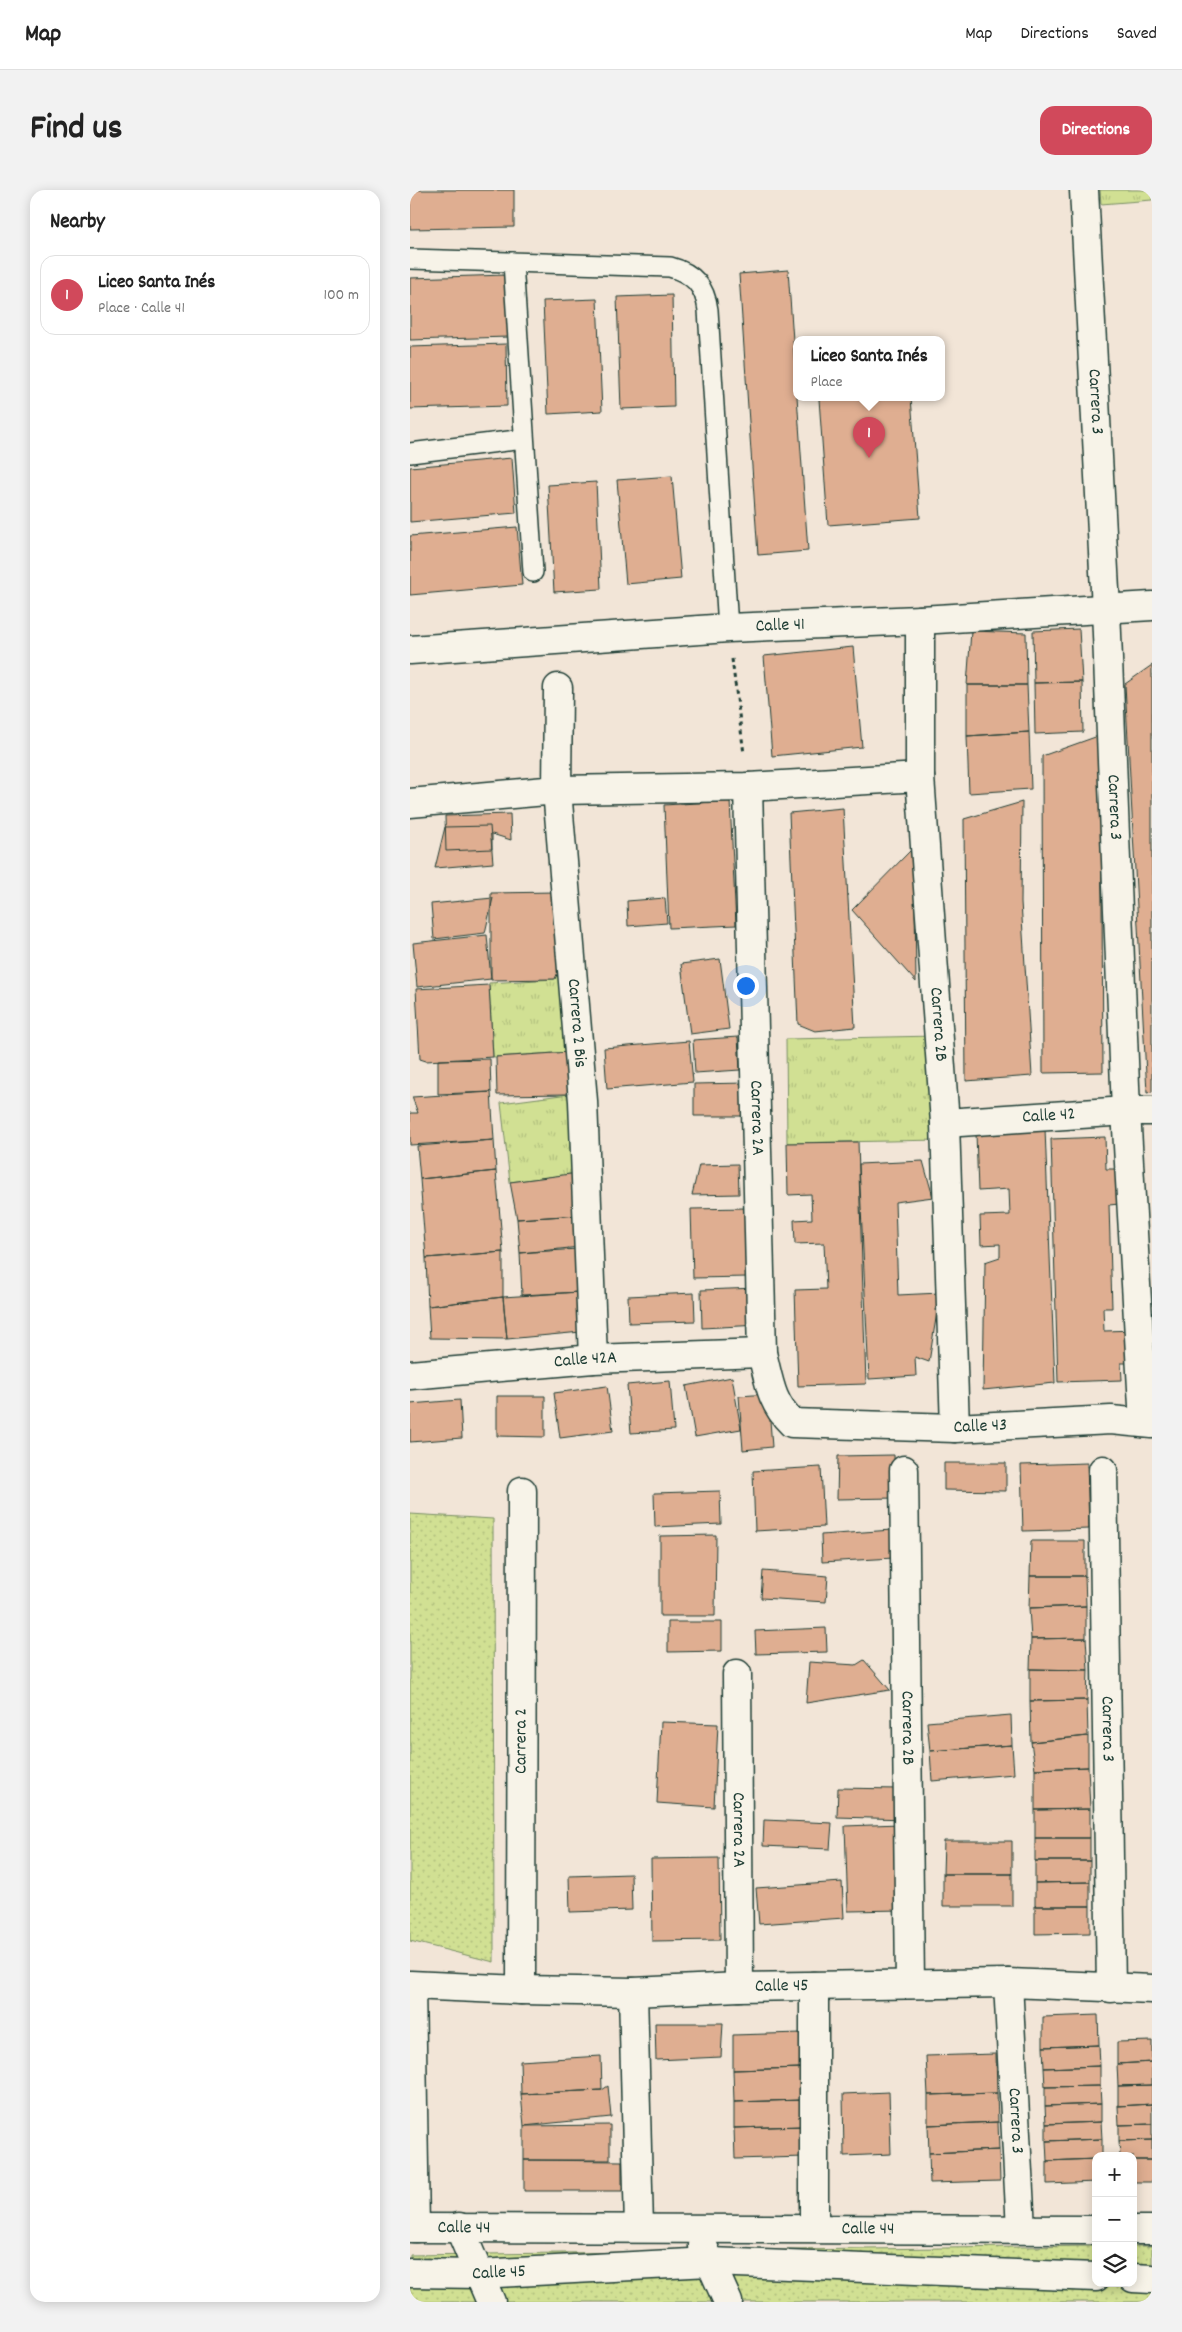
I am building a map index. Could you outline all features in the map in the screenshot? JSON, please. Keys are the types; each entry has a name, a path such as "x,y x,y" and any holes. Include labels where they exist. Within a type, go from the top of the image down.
{"street":[{"name":"Carrera 3","path":"1084,190 1106,609 1139,1111 1148,1424"},
{"name":"Calle 41","path":"410,650 728,628 920,620 1152,606"},
{"name":"Carrera 2B","path":"920,620 920,777 945,1123 955,1428"},
{"name":"Carrera 2 Bis","path":"558,688 557,790 583,1101 593,1359"},
{"path":"410,803 557,790 748,787 920,777"},
{"name":"Carrera 2A","path":"748,787 762,1353 770,1388 779,1411 792,1423 809,1425"},
{"name":"Calle 42","path":"945,1123 1139,1111"},
{"name":"Calle 42A","path":"410,1375 593,1359 762,1353"},
{"name":"Calle 43","path":"809,1425 955,1428 1111,1420 1148,1424"},
{"name":"Carrera 2B","path":"904,1470 910,1984"},
{"name":"Carrera 3","path":"1103,1470 1111,1988"},
{"name":"Carrera 2","path":"521,1990 522,1491"},
{"name":"Carrera 2A","path":"736,1674 739,1987"},
{"name":"Carrera 3","path":"1008,1982 1021,2229"},
{"name":"Calle 45","path":"411,1986 634,1992 739,1987 1008,1982 1152,1989"},
{"path":"411,1986 412,2228"},
{"path":"814,1986 814,2228"},
{"path":"634,1992 639,2228"},
{"path":"459,2227 491,2302"},
{"name":"Calle 44","path":"412,2228 1092,2230"},
{"path":"695,2228 728,2302"},
{"path":"1137,2230 1152,2230"},
{"name":"Calle 45","path":"410,2273 479,2274 710,2262 1092,2276"},
{"path":"1137,2278 1152,2279"}],"lane":[{"path":"410,259 670,267 682,270 693,277 701,286 708,310 728,628"},
{"path":"513,262 533,572"},
{"path":"410,453 524,439"}],"path":[{"path":"728,628 748,787"}],"green space":[{"path":"1100,190 1152,190 1152,200 1101,204"},
{"path":"561,965 570,1052 493,1057 489,983 554,979"},
{"path":"937,1036 939,1140 787,1143 786,1039"},
{"path":"569,1094 578,1173 510,1182 501,1103"},
{"path":"410,1514 493,1519 494,1962 410,1941"},
{"path":"1092,2246 1092,2287 1137,2287 1137,2246 1152,2246 1152,2302 410,2302 410,2255"}],"building":[{"path":"410,190 514,190 514,227 410,229"},
{"path":"788,270 793,340 793,401 797,401 808,551 758,555 739,274"},
{"path":"507,275 508,337 410,340 410,278"},
{"path":"672,295 674,407 621,409 617,297"},
{"path":"597,299 602,411 548,414 543,301"},
{"path":"506,344 507,406 410,409 410,347"},
{"path":"819,401 911,401 920,518 828,525"},
{"path":"512,458 516,513 410,522 410,467"},
{"path":"672,476 681,579 626,584 617,480"},
{"path":"596,482 601,589 554,592 548,485"},
{"path":"517,527 522,585 410,595 410,536"},
{"path":"1079,629 1082,682 1034,683 1033,631"},
{"path":"971,631 1026,633 1027,685 967,685"},
{"path":"853,647 862,747 772,756 764,656"},
{"path":"1152,665 1152,1092 1147,1093 1125,684"},
{"path":"1082,682 1083,732 1035,734 1034,683"},
{"path":"967,685 1027,685 1029,732 967,736"},
{"path":"1029,732 1031,789 969,793 967,736"},
{"path":"1101,735 1103,1072 1043,1073 1042,756"},
{"path":"730,801 736,925 669,928 664,805"},
{"path":"1022,802 1021,902 1032,1076 966,1081 964,819"},
{"path":"843,808 855,1027 815,1031 798,1024 789,813"},
{"path":"510,814 511,840 492,834 492,849 446,851 445,816"},
{"path":"490,826 493,863 435,868 445,827"},
{"path":"911,850 915,903 916,982 852,910"},
{"path":"556,892 561,965 555,979 491,980 491,893"},
{"path":"493,898 485,933 434,939 431,904"},
{"path":"665,898 667,923 628,926 627,901"},
{"path":"487,935 491,979 417,987 413,943"},
{"path":"720,959 729,1029 690,1034 681,964"},
{"path":"489,985 493,1057 426,1061 420,1059 416,989"},
{"path":"738,1037 740,1070 695,1073 693,1040"},
{"path":"689,1041 693,1082 607,1089 604,1048"},
{"path":"570,1052 569,1094 497,1095 496,1057"},
{"path":"490,1059 491,1092 438,1094 438,1060"},
{"path":"747,1083 747,1116 694,1116 694,1084"},
{"path":"491,1092 494,1140 410,1145 410,1113 418,1113 412,1097"},
{"path":"1045,1129 1055,1383 983,1390 985,1262 1000,1257 1000,1244 981,1245 980,1216 1010,1215 1009,1189 978,1191 976,1133"},
{"path":"1105,1137 1106,1169 1117,1169 1119,1204 1109,1205 1112,1308 1103,1308 1104,1331 1137,1330 1138,1363 1121,1363 1122,1380 1058,1382 1051,1139"},
{"path":"494,1140 496,1171 420,1179 417,1146"},
{"path":"858,1142 866,1384 798,1386 795,1290 826,1289 824,1243 795,1244 794,1220 812,1219 811,1194 788,1195 787,1143"},
{"path":"923,1161 933,1197 895,1202 898,1295 940,1293 929,1362 915,1357 916,1376 869,1379 859,1164"},
{"path":"738,1164 739,1194 692,1195 699,1165"},
{"path":"496,1171 503,1252 426,1258 420,1179"},
{"path":"578,1173 580,1215 517,1219 510,1182"},
{"path":"746,1208 748,1277 693,1278 691,1209"},
{"path":"580,1215 580,1247 520,1253 517,1219"},
{"path":"577,1249 579,1292 522,1295 520,1253"},
{"path":"503,1252 503,1297 428,1306 426,1258"},
{"path":"758,1288 759,1325 702,1328 701,1290"},
{"path":"579,1292 581,1332 507,1339 503,1297"},
{"path":"694,1293 695,1321 629,1323 628,1296"},
{"path":"503,1297 507,1339 430,1338 428,1306"},
{"path":"732,1377 741,1429 695,1437 686,1386"},
{"path":"670,1381 674,1430 631,1433 627,1385"},
{"path":"607,1386 613,1431 560,1438 554,1393"},
{"path":"768,1394 772,1447 743,1450 739,1396"},
{"path":"497,1396 545,1396 545,1437 497,1436"},
{"path":"460,1400 462,1438 410,1442 410,1404"},
{"path":"894,1455 895,1498 837,1499 838,1456"},
{"path":"944,1463 1006,1463 1006,1491 944,1490"},
{"path":"1087,1463 1089,1529 1023,1531 1021,1465"},
{"path":"821,1467 824,1527 755,1531 753,1471"},
{"path":"720,1491 721,1524 655,1527 654,1493"},
{"path":"892,1530 894,1558 822,1562 821,1535"},
{"path":"716,1535 715,1616 660,1616 660,1536"},
{"path":"1031,1541 1085,1541 1085,1576 1030,1576"},
{"path":"763,1571 828,1576 826,1602 761,1598"},
{"path":"1030,1576 1085,1576 1086,1606 1029,1608"},
{"path":"1086,1606 1086,1638 1031,1639 1029,1608"},
{"path":"668,1622 722,1622 722,1651 668,1652"},
{"path":"826,1628 827,1652 756,1654 755,1631"},
{"path":"1086,1638 1088,1670 1030,1669 1031,1639"},
{"path":"864,1660 890,1690 806,1703 809,1662 856,1665"},
{"path":"1030,1669 1088,1670 1087,1700 1030,1701"},
{"path":"1087,1700 1088,1736 1031,1742 1030,1701"},
{"path":"1011,1715 1012,1745 930,1751 927,1722"},
{"path":"661,1722 718,1724 714,1807 657,1803"},
{"path":"1088,1736 1088,1767 1035,1769 1031,1742"},
{"path":"1012,1745 1014,1774 932,1781 930,1751"},
{"path":"1088,1767 1090,1809 1035,1810 1035,1769"},
{"path":"838,1788 898,1789 907,1819 837,1817"},
{"path":"1090,1809 1090,1838 1035,1838 1035,1810"},
{"path":"764,1820 832,1823 830,1849 763,1846"},
{"path":"900,1824 902,1910 848,1911 845,1826"},
{"path":"1035,1838 1090,1838 1090,1861 1035,1861"},
{"path":"944,1841 1012,1841 1012,1874 943,1874"},
{"path":"719,1858 720,1940 652,1941 651,1859"},
{"path":"1035,1861 1090,1861 1090,1882 1035,1883"},
{"path":"631,1874 632,1910 570,1912 569,1876"},
{"path":"943,1874 1012,1874 1012,1906 943,1906"},
{"path":"842,1882 844,1918 759,1924 756,1888"},
{"path":"1090,1882 1090,1906 1035,1906 1035,1883"},
{"path":"1035,1906 1090,1906 1090,1933 1035,1934"},
{"path":"1098,2015 1099,2045 1043,2047 1043,2017"},
{"path":"655,2023 723,2023 721,2057 656,2060"},
{"path":"802,2033 802,2068 733,2070 733,2035"},
{"path":"1152,2041 1152,2062 1117,2064 1117,2042"},
{"path":"1099,2045 1100,2066 1044,2068 1043,2047"},
{"path":"996,2054 997,2093 928,2095 926,2056"},
{"path":"601,2056 602,2090 521,2094 520,2061"},
{"path":"1152,2062 1152,2085 1118,2086 1117,2064"},
{"path":"1100,2066 1100,2086 1045,2087 1044,2068"},
{"path":"802,2068 803,2100 734,2102 733,2070"},
{"path":"1152,2085 1152,2104 1118,2106 1118,2086"},
{"path":"608,2086 611,2117 524,2126 521,2094 602,2090"},
{"path":"1100,2086 1101,2104 1045,2106 1045,2087"},
{"path":"889,2092 891,2154 844,2156 843,2094"},
{"path":"997,2093 998,2122 928,2125 928,2095"},
{"path":"803,2100 804,2126 734,2128 734,2102"},
{"path":"1101,2104 1101,2122 1046,2124 1045,2106"},
{"path":"1152,2104 1152,2124 1119,2125 1118,2106"},
{"path":"998,2122 999,2150 929,2153 928,2125"},
{"path":"1101,2122 1102,2139 1046,2141 1046,2124"},
{"path":"1152,2124 1152,2140 1119,2141 1119,2125"},
{"path":"610,2125 610,2160 524,2160 524,2126"},
{"path":"804,2126 804,2157 735,2159 734,2128"},
{"path":"1102,2139 1102,2152 1092,2152 1092,2159 1047,2161 1046,2141"},
{"path":"1152,2140 1152,2160 1137,2160 1137,2152 1120,2152 1119,2141"},
{"path":"999,2150 1000,2181 930,2183 929,2153"},
{"path":"1092,2159 1092,2182 1047,2184 1047,2161"},
{"path":"524,2160 622,2161 622,2191 524,2191"},
{"path":"1137,2160 1152,2160 1152,2182 1137,2182"}],"place":[{"name":"Liceo Santa Inés","path":"869,458"}]}
